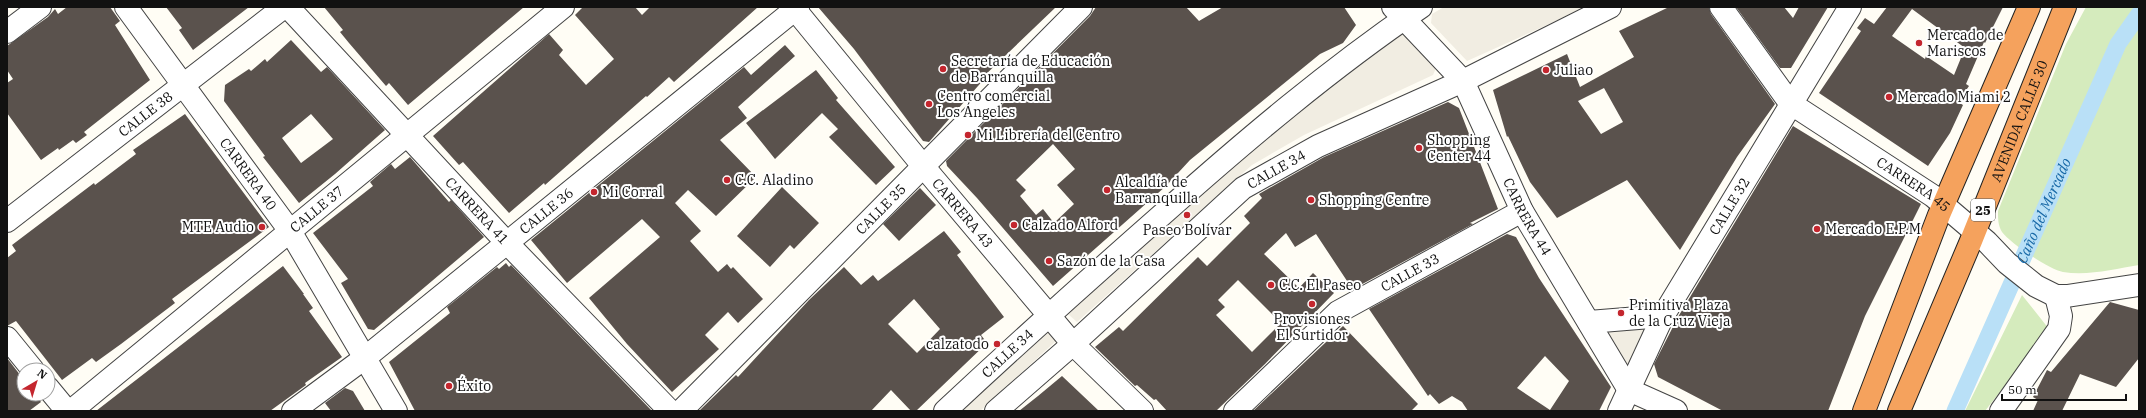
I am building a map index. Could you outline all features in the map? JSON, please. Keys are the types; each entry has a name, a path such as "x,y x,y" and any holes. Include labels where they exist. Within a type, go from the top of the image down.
{"highway":[{"path":"1864,411 1943,205 2029,7"},
{"name":"AVENIDA CALLE 30","path":"1899,411 1975,231 2065,7"}],"street":[{"path":"7,32 40,7"},
{"name":"CARRERA 40","path":"126,7 185,85 290,231 366,357 396,411"},
{"name":"CALLE 38","path":"7,221 284,7"},
{"name":"CARRERA 41","path":"288,7 508,244 670,411"},
{"name":"CALLE 37","path":"71,411 563,7"},
{"name":"CALLE 35","path":"681,411 1081,7"},
{"name":"CALLE 34","path":"945,411 1049,314 1234,150 1398,13 1421,7"},
{"name":"CALLE 34","path":"996,411 1073,344 1244,188 1318,146 1464,81 1610,7"},
{"name":"CARRERA 45","path":"1721,7 1790,103 1933,196 1975,231 2007,263 2036,286 2056,296"},
{"name":"CALLE 32","path":"1619,411 1663,316 1790,103 1850,7"},
{"name":"CARRERA 43","path":"796,8 923,166 1073,344 1142,411"},
{"name":"CALLE 36","path":"292,411 366,357 508,244 796,8"},
{"name":"CARRERA 44","path":"1398,13 1464,81 1522,211 1629,390"},
{"name":"CALLE 33","path":"1235,411 1338,312 1522,211"},
{"path":"2001,411 2059,329 2061,316 2056,296 2067,296 2139,285"},
{"path":"1588,322 1663,316"},
{"path":"7,338 26,362"},
{"path":"1629,390 1676,411"},
{"path":"56,398 66,411"}],"green space":[{"path":"2086,7 2139,7 2139,265 2101,272 2072,273 2063,272 2049,266 2013,243 2002,232 1998,222 1998,211 2066,44"},
{"path":"2022,295 2049,329 1985,411 1965,411"}],"shaded area":[{"path":"1444,7 1587,7 1467,61 1431,23 1432,14"},
{"name":"Paseo Bolívar","path":"1402,33 1436,68 1433,75 1304,135 1252,165 1077,322 1068,314 1314,93"},
{"path":"1663,316 1629,390 1589,322"},
{"path":"1048,331 1057,340 980,411 959,411"}],"building":[{"path":"67,7 110,7 120,21 115,25 150,80 84,132 87,135 76,143 73,140 59,150 58,148 41,160 7,113 7,83 13,79 7,70 7,46 48,17 55,9 58,14"},
{"path":"166,7 249,7 193,50 179,30 182,28"},
{"path":"324,7 524,7 408,105 389,83 386,86 349,43 340,32 343,30"},
{"path":"583,7 635,7 642,15 650,7 758,7 674,82 669,77 545,185 544,183 509,213 463,162 459,165 433,136 549,34 563,50 559,55 586,85 614,59 575,15"},
{"path":"818,7 1056,7 983,77 985,78 929,142 923,141 854,49"},
{"path":"1096,7 1186,7 1199,21 1223,7 1344,7 1356,25 1343,43 1320,54 1190,160 1166,186 1053,286 977,198 947,166 946,161 1090,16","holes":["1053,144 1075,169 1057,185 1074,204 1054,223 1043,209 1036,215 1020,196 1026,190 1016,180"]},
{"path":"1669,7 1709,7 1711,14 1775,104 1737,157 1680,250 1627,180 1557,218 1530,182 1508,136 1507,137 1493,90 1567,54 1580,87 1634,57 1619,31","holes":["1604,88 1623,122 1601,134 1578,101"]},
{"path":"1736,7 1784,7 1793,18 1799,7 1828,7 1791,68 1780,68"},
{"name":"Mercado Miami 2","path":"1887,7 2003,7 1985,43 1984,42 1966,84 1969,86 1958,102 1963,105 1950,133 1928,166 1819,93 1861,31 1857,28 1865,18 1874,24","holes":["1912,9 1965,48 1954,75 1926,56 1925,59 1892,36"]},
{"path":"291,40 321,72 327,67 385,130 299,203 263,157 265,156 224,101 225,85 249,69 251,71 265,59 267,62","holes":["311,114 333,139 301,163 282,138"]},
{"path":"785,45 795,56 738,107 747,118 720,140 756,177 716,216 688,190 675,203 701,231 690,241 718,272 727,264 731,269 733,267 763,299 738,323 728,312 705,335 719,349 672,392 627,344 589,298 660,237 642,219 567,283 531,240 744,67 751,75"},
{"path":"816,70 838,98 836,100 895,167 876,185 829,137 838,129 822,113 775,159 746,123"},
{"path":"1448,102 1459,108 1498,209 1470,223 1473,224 1355,288 1354,285 1351,287 1316,234 1295,247 1286,233 1264,254 1299,288 1313,273 1334,293 1265,364 1216,411 1167,411 1156,399 1154,400 1137,385 1135,386 1095,347 1119,327 1123,331 1198,257 1207,266 1250,223 1244,216 1262,198 1259,194 1324,157","holes":["1238,280 1281,323 1252,352 1216,315 1225,307 1218,300"]},
{"path":"185,114 269,227 172,299 175,303 121,344 96,362 92,358 62,380 56,372 56,362 48,362 16,321 7,326 7,258 16,251 12,245 94,183 95,185 136,154 133,150"},
{"path":"1793,126 1921,204 1865,316 1828,411 1723,411 1658,377 1654,364 1678,317"},
{"path":"410,157 449,202 451,200 484,237 374,330 368,329 341,283 348,279 313,233 373,186 370,182 391,164 395,169"},
{"path":"782,187 819,223 794,249 790,245 770,267 737,236"},
{"path":"920,188 936,205 899,241 883,224"},
{"path":"944,231 961,252 957,255 1004,317 981,335 987,343 916,411 911,411 891,390 871,411 699,411 736,375 738,377 809,300 844,267 861,285 873,275 878,281","holes":["914,299 940,329 917,353 888,324"]},
{"path":"1507,234 1516,237 1539,278 1611,387 1599,411 1468,411 1462,402 1452,396 1439,404 1430,394 1428,396 1369,309","holes":["1545,356 1569,381 1550,410 1517,388"]},
{"path":"506,263 509,267 511,265 652,411 415,411 389,362 450,313 447,307 497,267 499,269"},
{"path":"283,266 313,308 309,311 342,357 305,383 306,385 270,411 96,411"},
{"path":"2110,302 2139,310 2139,358 2116,387 2080,374 2062,411 2033,411 2038,400 2033,397 2047,370 2051,372"},
{"path":"1343,326 1418,404 1411,411 1253,411"},
{"path":"7,358 16,370 16,402 41,402 29,411 7,411"},
{"path":"1062,376 1099,411 1019,411 1038,396"},
{"path":"345,388 353,391 365,411 331,411 325,403"}],"waterway":[{"name":"Caño del Mercado","path":"1955,411 2118,44 2139,14"}],"place":[{"name":"Mercado de Mariscos","path":"1919,43"},
{"name":"Secretaría de Educación de Barranquilla","path":"943,69"},
{"name":"Juliao","path":"1546,70"},
{"name":"Mercado Miami 2","path":"1889,97"},
{"name":"Centro comercial Los Ángeles","path":"929,104"},
{"name":"Mi Librería del Centro","path":"968,135"},
{"name":"Shopping Center 44","path":"1419,148"},
{"name":"C.C. Aladino","path":"727,180"},
{"name":"Alcaldía de Barranquilla","path":"1107,190"},
{"name":"Mi Corral","path":"594,192"},
{"name":"Shopping Centre","path":"1311,200"},
{"name":"Paseo Bolívar","path":"1187,215"},
{"name":"Calzado Alford","path":"1014,225"},
{"name":"MTE Audio","path":"262,227"},
{"name":"Mercado E.P.M","path":"1817,229"},
{"name":"Sazón de la Casa","path":"1049,261"},
{"name":"C.C. El Paseo","path":"1271,285"},
{"name":"Provisiones El Surtidor","path":"1312,304"},
{"name":"Primitiva Plaza de la Cruz Vieja","path":"1621,313"},
{"name":"calzatodo","path":"997,344"},
{"name":"Éxito","path":"449,386"}]}
